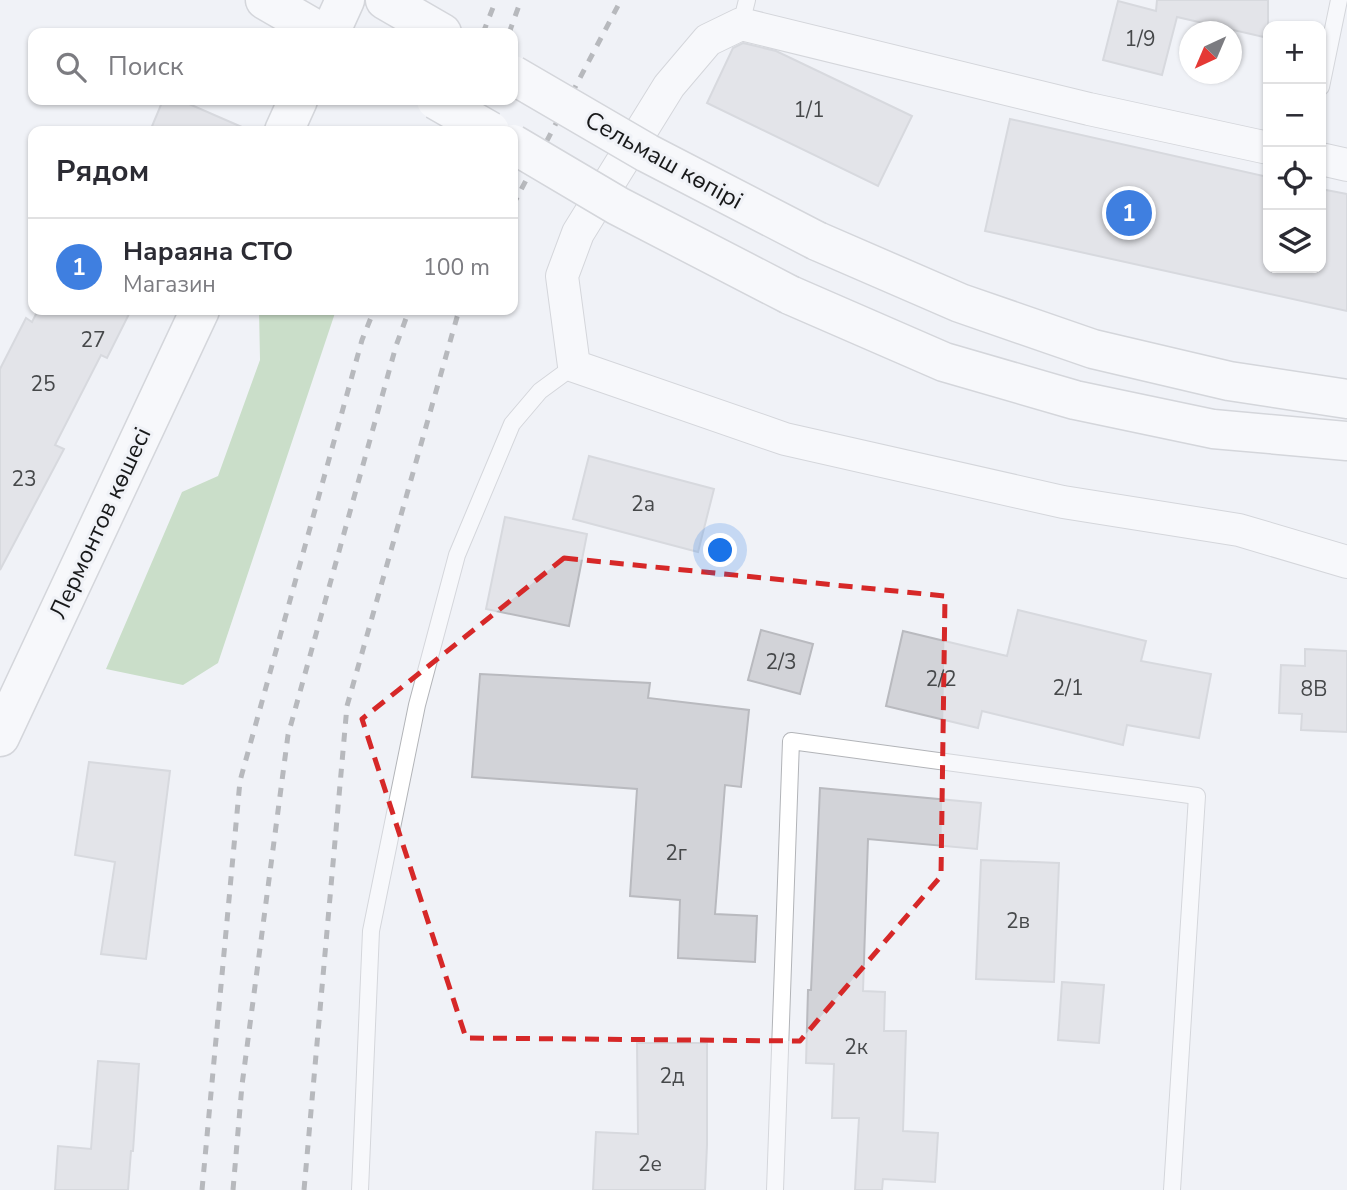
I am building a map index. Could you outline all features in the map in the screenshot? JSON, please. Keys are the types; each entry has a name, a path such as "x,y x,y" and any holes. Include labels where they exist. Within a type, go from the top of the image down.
{"main road":[{"path":"265,0 334,21"},
{"path":"385,0 433,28"},
{"name":"Сельмаш көпірі","path":"518,78 647,153 817,242 960,303 1093,349 1229,381 1347,399"},
{"path":"286,126 296,105"},
{"path":"445,105 481,126"},
{"path":"518,147 618,206 790,295 944,362 1075,400 1213,429 1347,441"},
{"name":"Лермонтов көшесі","path":"0,737 198,315"}],"street":[{"path":"1263,147 1089,109 744,12 708,40 669,86 578,233 562,276 574,366 785,439 1063,502 1239,530 1347,562"},
{"path":"1326,160 1347,165"}],"lane":[{"path":"1322,84 1339,0"},
{"path":"360,1190 371,931 417,705 457,555 512,424 541,391 574,366"},
{"path":"775,1190 791,741 1197,796 1172,1190"}],"highlighted area":[{"path":"564,558 945,596 941,876 800,1041 466,1038 362,719"}],"green space":[{"path":"259,315 334,315 218,663 183,685 106,669 182,492 218,476 260,360"}],"building":[{"path":"1157,0 1268,0 1268,21 1263,21 1263,37 1242,32 1242,21 1194,21 1177,17 1162,75 1103,60 1118,1 1156,11"},
{"path":"743,43 776,51 912,116 878,186 707,103 733,48"},
{"path":"161,105 191,105 240,126 152,126"},
{"path":"1010,119 1263,176 1263,273 1326,273 1326,190 1347,194 1347,311 985,231"},
{"path":"36,315 128,315 107,358 101,355 55,445 64,449 0,570 0,369 26,318 32,322"},
{"path":"589,456 714,489 698,552 573,519"},
{"path":"505,517 587,534 569,626 486,609"},
{"path":"1018,610 1146,641 1141,661 1211,674 1199,738 1127,725 1123,745 982,711 978,728 886,706 903,631 1007,656"},
{"path":"761,630 813,644 800,694 748,680"},
{"path":"1305,649 1347,651 1347,732 1301,730 1302,714 1279,713 1281,665 1305,666"},
{"path":"480,674 650,683 648,698 749,710 741,787 725,785 715,914 757,916 755,962 678,958 680,900 630,896 637,789 472,777"},
{"path":"89,762 170,771 146,959 101,954 115,862 75,855"},
{"path":"820,788 981,803 977,849 868,839 863,991 885,992 884,1031 906,1031 903,1131 938,1133 935,1182 883,1179 882,1190 855,1190 859,1118 832,1118 834,1064 806,1063"},
{"path":"981,860 1059,863 1054,982 976,979"},
{"path":"1062,982 1104,985 1099,1043 1058,1040"},
{"path":"637,1043 707,1043 705,1190 593,1190 596,1132 638,1134"},
{"path":"98,1061 139,1064 128,1190 55,1190 58,1146 91,1149"}],"railway":[{"path":"485,28 496,0"},
{"path":"511,28 521,0"},
{"path":"518,196 621,0"},
{"path":"446,126 454,105"},
{"path":"476,126 483,105"},
{"path":"202,1190 240,781 362,340 372,315"},
{"path":"233,1190 242,1085 288,735 396,346 407,315"},
{"path":"304,1190 347,706 458,315"}],"place":[{"name":"Нараяна СТО","path":"1129,213"}]}
